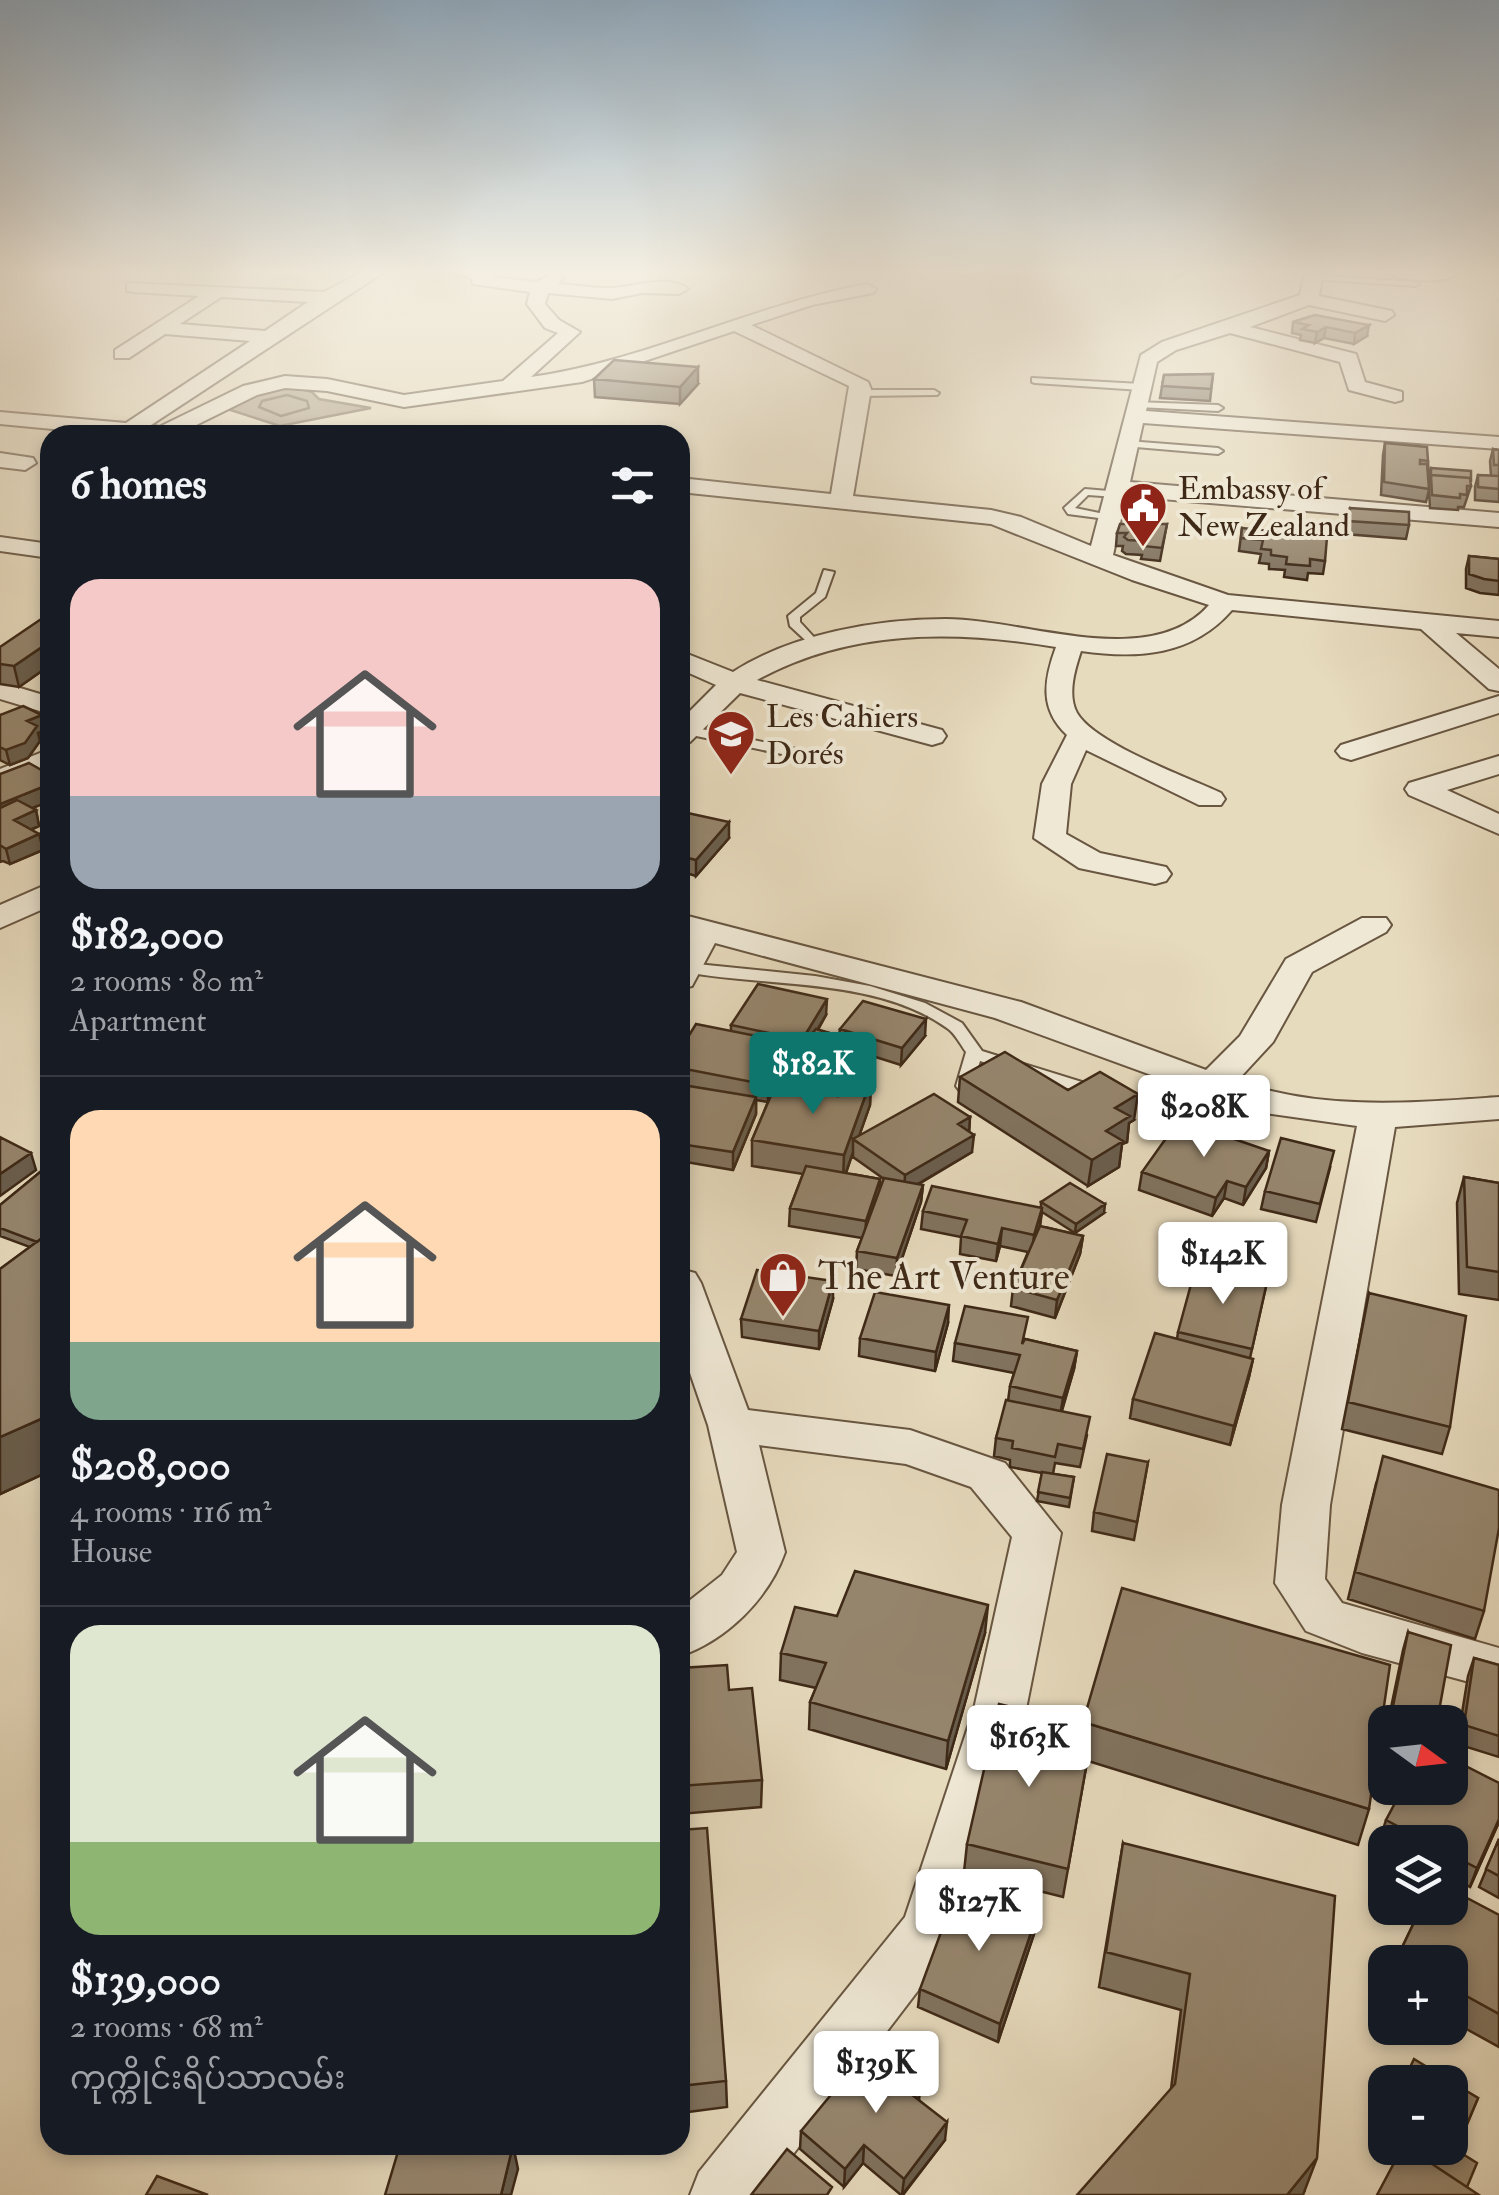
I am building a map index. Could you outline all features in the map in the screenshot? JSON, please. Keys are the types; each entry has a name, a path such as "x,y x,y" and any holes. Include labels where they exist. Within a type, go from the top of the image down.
{"street":[{"path":"137,425 212,374"},
{"path":"509,386 522,374"},
{"path":"178,425 250,390 285,382 328,385 404,401 587,374"},
{"path":"840,500 860,393 858,382 845,374"},
{"path":"1100,558 1144,374"},
{"path":"1353,374 1356,386 1395,396"},
{"path":"1138,402 1499,442"},
{"path":"0,418 76,425"},
{"path":"0,460 24,463"},
{"path":"690,486 991,517 1226,602 1499,628"},
{"path":"1117,491 1499,520"},
{"path":"0,544 40,550"},
{"path":"690,726 735,682 816,646 864,634 924,628 991,629 1134,646 1186,639 1217,616 1226,602"},
{"path":"1424,619 1499,683"},
{"path":"1070,641 1062,667 1061,709 1080,735 1210,799"},
{"path":"690,663 735,682 932,736"},
{"path":"0,690 40,703"},
{"path":"1351,751 1499,704"},
{"path":"1080,735 1063,760 1050,802 1050,838 1090,860 1155,874"},
{"path":"0,780 40,762"},
{"path":"1499,765 1420,789 1499,825"},
{"path":"0,918 40,898"},
{"path":"1213,1084 1254,1042 1298,966 1374,925"},
{"path":"692,928 1008,1010 1263,1102 1378,1117 1499,1108"},
{"path":"1378,1117 1306,1505 1300,1583 1324,1616 1362,1632 1499,1669"},
{"path":"690,1341 695,1370 731,1425 761,1552 757,1569 690,1627"},
{"path":"722,2195 929,1931 1000,1709 1037,1533 988,1475 910,1447 731,1425"}],"lane":[{"path":"1035,380 1138,402 1218,408"},
{"path":"860,393 934,393"},
{"path":"1128,444 1218,451"},
{"path":"1110,518 1072,512 1069,508 1086,492 1117,491"},
{"path":"816,646 794,623 794,616 821,595 828,572"},
{"path":"690,734 829,760"},
{"path":"690,974 785,977 919,1002 947,1016 974,1046 975,1072 962,1092"},
{"path":"974,1054 1079,1087"}],"water":[{"path":"287,385 312,392 319,399 371,408 277,425 221,407"}],"building":[{"path":"599,374 691,374 680,387 594,379"},
{"path":"1213,374 1211,389 1162,386 1164,375"},
{"path":"1385,443 1427,447 1428,461 1420,460 1420,464 1427,464 1429,489 1384,482"},
{"path":"1493,449 1499,450 1499,465 1494,465"},
{"path":"1431,468 1471,471 1471,482 1470,478 1431,475"},
{"path":"1431,475 1470,478 1471,486 1467,486 1467,495 1460,494 1460,498 1432,495"},
{"path":"1478,475 1499,476 1499,489 1478,487"},
{"path":"1350,508 1409,512 1409,525 1348,521"},
{"path":"1120,524 1167,524 1162,548 1128,540 1124,537 1127,533 1117,533"},
{"path":"1242,528 1327,537 1325,561 1310,559 1310,566 1286,564 1287,557 1261,549 1263,540 1241,538"},
{"path":"1469,556 1499,559 1499,581 1469,574"},
{"path":"40,620 40,648 14,666 0,664 0,647"},
{"path":"23,706 40,714 27,721 37,726 25,743 6,750 0,747 0,715"},
{"path":"29,763 40,769 40,788 0,804 0,774"},
{"path":"17,800 36,810 14,820 39,834 6,849 0,845 0,808"},
{"path":"690,814 729,822 696,860 690,858"},
{"path":"758,984 827,999 802,1040 731,1025"},
{"path":"863,1001 926,1019 902,1048 840,1029"},
{"path":"696,1024 792,1043 768,1085 690,1070 690,1034"},
{"path":"816,1029 867,1044 827,1092 776,1076"},
{"path":"1005,1052 1068,1090 1100,1072 1138,1094 1115,1108 1130,1116 1106,1131 1123,1141 1092,1160 960,1077"},
{"path":"846,1076 871,1080 844,1155 752,1140 775,1086 838,1096"},
{"path":"690,1086 756,1097 733,1152 690,1146"},
{"path":"934,1094 970,1117 958,1124 974,1135 905,1175 853,1139"},
{"path":"1179,1120 1269,1151 1246,1187 1227,1181 1216,1198 1142,1172"},
{"path":"0,1137 31,1153 0,1174"},
{"path":"1281,1138 1334,1151 1320,1204 1265,1191"},
{"path":"806,1166 880,1179 866,1221 790,1208"},
{"path":"40,1172 40,1240 37,1242 0,1228 0,1205"},
{"path":"1464,1177 1499,1183 1499,1272 1467,1267"},
{"path":"884,1178 923,1185 897,1258 857,1251"},
{"path":"1070,1183 1105,1204 1076,1224 1041,1202"},
{"path":"932,1186 1042,1208 1034,1235 1002,1228 998,1244 961,1236 967,1220 923,1211"},
{"path":"1040,1226 1083,1236 1057,1300 1013,1288"},
{"path":"40,1239 40,1419 0,1437 0,1269"},
{"path":"1196,1266 1267,1282 1252,1349 1178,1332"},
{"path":"757,1270 833,1281 819,1331 741,1319"},
{"path":"875,1292 949,1305 936,1352 860,1338"},
{"path":"1369,1293 1466,1316 1450,1427 1348,1402"},
{"path":"965,1306 1028,1317 1022,1344 1025,1339 1077,1351 1063,1398 1010,1386 1020,1355 955,1343"},
{"path":"1155,1333 1253,1359 1234,1426 1133,1399"},
{"path":"1006,1400 1090,1417 1083,1449 1058,1444 1055,1457 1012,1448 1013,1441 996,1438"},
{"path":"1107,1454 1148,1462 1137,1522 1094,1512"},
{"path":"1383,1456 1499,1490 1499,1528 1484,1611 1355,1572"},
{"path":"1042,1472 1074,1477 1070,1498 1038,1492"},
{"path":"855,1571 988,1605 948,1741 810,1702 826,1663 781,1653 795,1607 837,1616"},
{"path":"1122,1588 1390,1665 1384,1705 1368,1705 1369,1809 1083,1722"},
{"path":"1408,1632 1451,1645 1440,1705 1393,1705"},
{"path":"1474,1658 1499,1665 1499,1736 1468,1726"},
{"path":"727,1665 729,1690 752,1688 762,1780 690,1785 690,1667"},
{"path":"999,1704 1049,1716 1087,1762 1068,1869 967,1844"},
{"path":"1468,1767 1499,1783 1499,1819 1477,1868 1468,1863 1468,1825 1396,1825 1386,1820 1394,1805 1468,1805"},
{"path":"707,1828 726,2081 690,2085 690,1829"},
{"path":"1499,1839 1499,1876 1486,1869"},
{"path":"1123,1843 1335,1896 1317,2158 1287,2195 1077,2195 1175,2084 1190,1974 1106,1952"},
{"path":"958,1886 1037,1915 1000,2024 920,1989"},
{"path":"1468,1899 1499,1915 1499,2014 1468,1997 1468,1945 1403,1945 1413,1925 1468,1925"},
{"path":"873,2044 921,2082 911,2094 947,2122 904,2179 864,2145 845,2169 801,2131"},
{"path":"1468,2092 1478,2098 1468,2122"},
{"path":"787,2149 832,2187 827,2195 751,2195"},
{"path":"397,2155 511,2155 501,2195 385,2195"},
{"path":"1468,2157 1477,2163 1467,2187 1434,2165 1468,2165"},
{"path":"1393,2165 1434,2165 1479,2195 1377,2195"},
{"path":"157,2176 208,2195 146,2195"}],"place":[{"name":"Embassy of New Zealand","path":"1143,548"},
{"name":"Les Cahiers Dorés","path":"731,776"},
{"name":"The Art Venture","path":"783,1318"}]}
